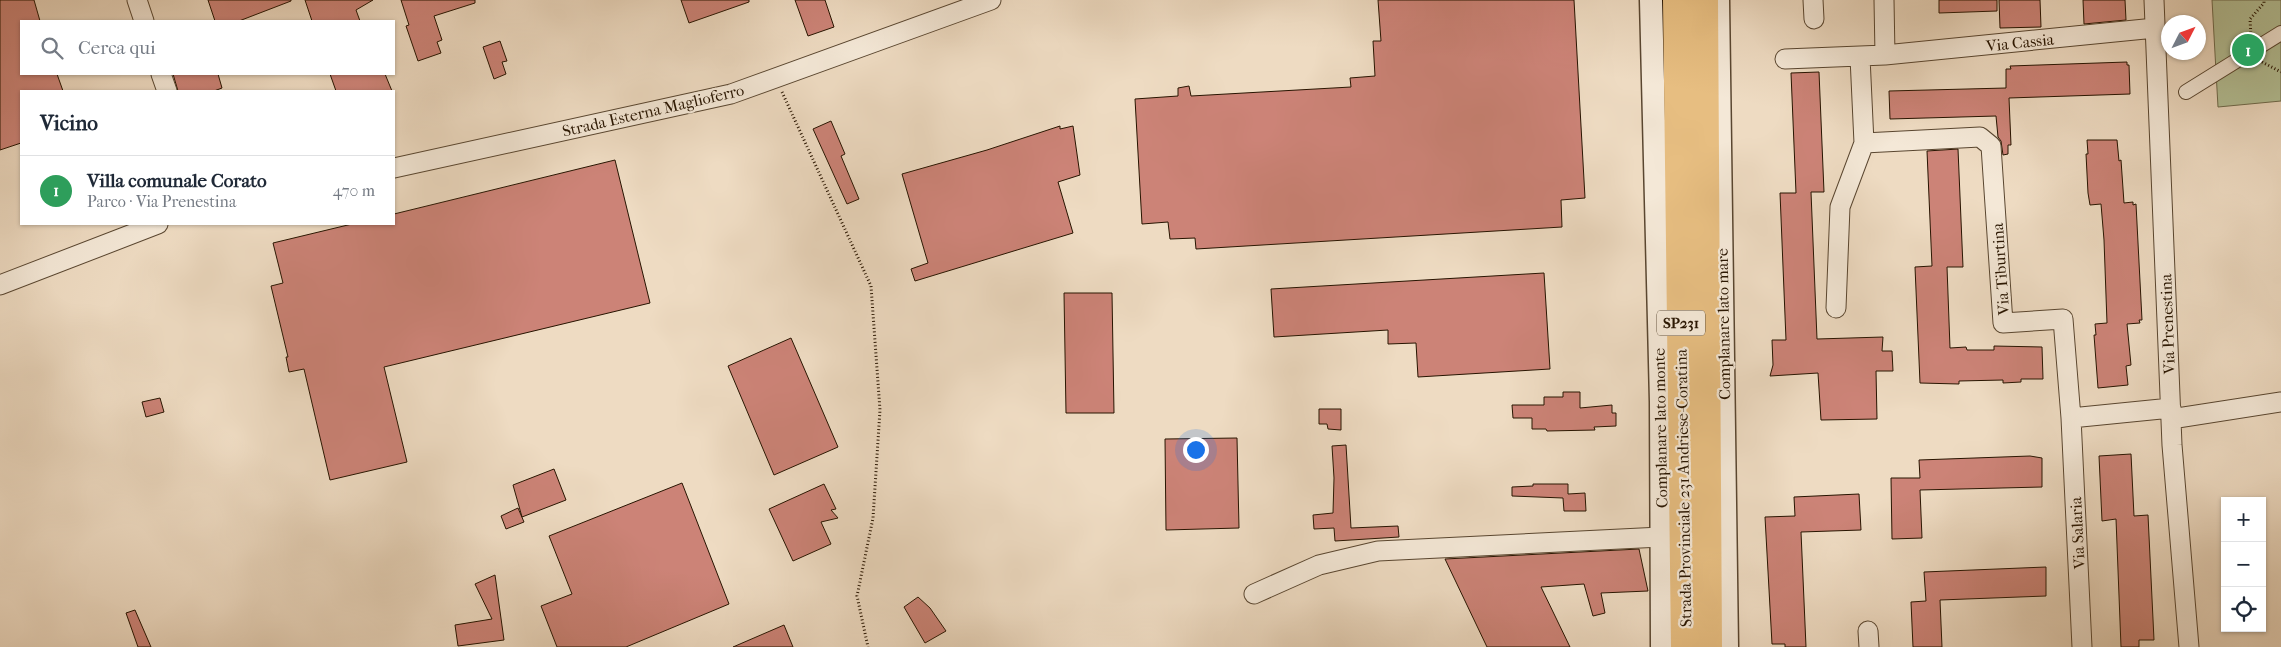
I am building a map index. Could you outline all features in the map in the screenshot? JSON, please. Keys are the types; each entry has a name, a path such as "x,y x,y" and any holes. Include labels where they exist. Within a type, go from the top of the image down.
{"highway":[{"name":"Strada Provinciale 231 Andriese-Coratina","path":"1677,0 1685,647"},
{"name":"Strada Provinciale 231 Andriese-Coratina","path":"1704,0 1708,647"}],"street":[{"path":"138,0 144,20"},
{"name":"Strada Esterna Maglioferro","path":"395,168 730,94 991,0"},
{"name":"Complanare lato monte","path":"1651,0 1660,402 1662,647"},
{"name":"Complanare lato mare","path":"1718,0 1727,647"},
{"path":"1813,0 1814,19"},
{"path":"1884,0 1885,55"},
{"name":"Via Prenestina","path":"2154,0 2171,414 2189,647"},
{"name":"Via Cassia","path":"1785,59 1885,55 2155,28"},
{"path":"2186,92 2281,33"},
{"path":"1836,308 1840,207 1864,143 1860,57"},
{"path":"161,75 167,90"},
{"name":"Via Tiburtina","path":"1864,143 1980,137 1991,146 2003,323 2063,319 2071,418"},
{"path":"0,285 155,225"},
{"path":"2071,418 2171,414 2281,402"},
{"name":"Via Salaria","path":"2071,418 2082,647"},
{"path":"1254,594 1318,565 1378,551 1661,537"}],"path":[{"path":"776,78 871,286 880,410 873,518 856,596 868,647"}],"green space":[{"path":"2212,0 2281,0 2281,101 2218,107"}],"building":[{"path":"0,0 34,0 40,20 20,20 20,75 57,75 63,90 20,90 20,143 0,150"},
{"path":"208,0 291,0 242,20 215,20"},
{"path":"305,0 373,0 356,10 360,20 312,20"},
{"path":"401,0 475,0 475,3 434,16 442,40 437,42 441,53 418,61 406,26 409,25"},
{"path":"681,0 749,0 749,2 689,23"},
{"path":"795,0 825,0 834,27 808,36"},
{"path":"1378,0 1574,0 1585,198 1561,200 1562,227 1196,249 1195,238 1170,239 1168,222 1142,224 1135,99 1178,96 1178,88 1189,86 1191,96 1351,87 1350,78 1375,76 1373,41 1381,41"},
{"path":"1939,0 1997,0 1997,11 1939,13"},
{"path":"1999,0 2040,0 2041,27 2000,28"},
{"path":"2083,0 2125,0 2126,20 2084,24"},
{"path":"500,41 507,61 502,62 506,74 494,79 483,47"},
{"path":"2127,62 2127,65 2129,65 2130,94 2009,98 2011,145 2008,145 2008,154 2003,155 2001,141 1998,137 1996,116 1890,119 1889,91 2006,88 2006,69 2011,69 2010,66"},
{"path":"1819,72 1824,192 1811,192 1817,339 1883,337 1882,351 1892,351 1893,371 1876,371 1877,419 1821,420 1818,373 1770,376 1773,365 1772,340 1786,340 1780,193 1796,193 1791,73"},
{"path":"173,75 218,75 222,88 217,90 178,90"},
{"path":"330,75 385,75 392,90 336,90"},
{"path":"831,121 845,154 841,156 859,199 847,204 813,129"},
{"path":"1060,126 1060,129 1073,126 1080,175 1058,182 1073,233 915,281 911,269 928,263 902,174 987,150"},
{"path":"2087,140 2117,140 2119,161 2121,160 2124,203 2133,202 2133,205 2136,204 2142,320 2139,320 2140,323 2127,324 2131,365 2126,366 2128,385 2098,388 2094,335 2096,335 2095,324 2107,323 2104,240 2101,204 2090,205 2086,154 2088,154"},
{"path":"1958,149 1963,267 1947,267 1950,348 1966,347 1967,350 1994,350 1994,346 2042,347 2043,379 2021,379 2021,382 2003,383 2003,380 1959,381 1959,384 1920,383 1915,267 1932,266 1927,151"},
{"path":"615,160 650,303 384,367 407,462 330,480 304,369 289,372 286,357 288,357 271,286 283,283 273,243 348,225 395,225 395,214"},
{"path":"1544,273 1550,369 1418,377 1416,343 1388,344 1388,330 1274,337 1271,289"},
{"path":"1064,293 1112,293 1114,413 1066,413"},
{"path":"791,338 838,447 774,475 728,366"},
{"path":"1563,392 1580,392 1580,408 1612,405 1612,413 1616,413 1616,426 1594,427 1595,430 1547,431 1546,429 1532,429 1532,418 1513,418 1512,405 1544,405 1544,397 1563,397"},
{"path":"160,398 164,412 146,417 142,402"},
{"path":"1319,409 1341,409 1341,430 1328,429 1327,424 1319,424"},
{"path":"1237,438 1239,528 1166,530 1165,439"},
{"path":"1346,445 1351,528 1398,526 1399,537 1335,541 1334,528 1314,529 1313,515 1333,513 1334,478 1332,446"},
{"path":"2131,454 2134,516 2148,515 2154,640 2139,640 2139,647 2121,647 2116,519 2102,521 2099,456"},
{"path":"2030,456 2042,458 2042,487 1920,490 1922,538 1892,539 1891,478 1920,478 1919,460"},
{"path":"554,469 566,500 522,517 513,485"},
{"path":"682,483 729,604 626,647 557,647 541,606 572,594 549,536"},
{"path":"824,484 836,509 831,510 838,518 821,522 831,544 793,561 769,509"},
{"path":"1533,484 1568,484 1568,494 1585,493 1586,511 1564,511 1563,498 1512,496 1512,487 1533,486"},
{"path":"1859,494 1861,530 1801,532 1806,647 1785,647 1785,644 1772,644 1765,517 1795,516 1794,497"},
{"path":"518,508 524,522 506,529 501,516"},
{"path":"1639,549 1648,591 1601,593 1605,613 1593,616 1584,584 1541,587 1570,647 1487,647 1445,559"},
{"path":"2046,567 2046,596 1940,600 1942,647 1913,647 1911,602 1926,601 1924,572"},
{"path":"495,575 504,640 458,646 455,625 492,619 475,584"},
{"path":"918,597 930,608 946,631 925,643 904,607"},
{"path":"135,610 151,647 138,647 126,613"},
{"path":"784,625 793,647 733,647"}],"place":[{"name":"Villa comunale Corato","path":"2248,50"}]}
